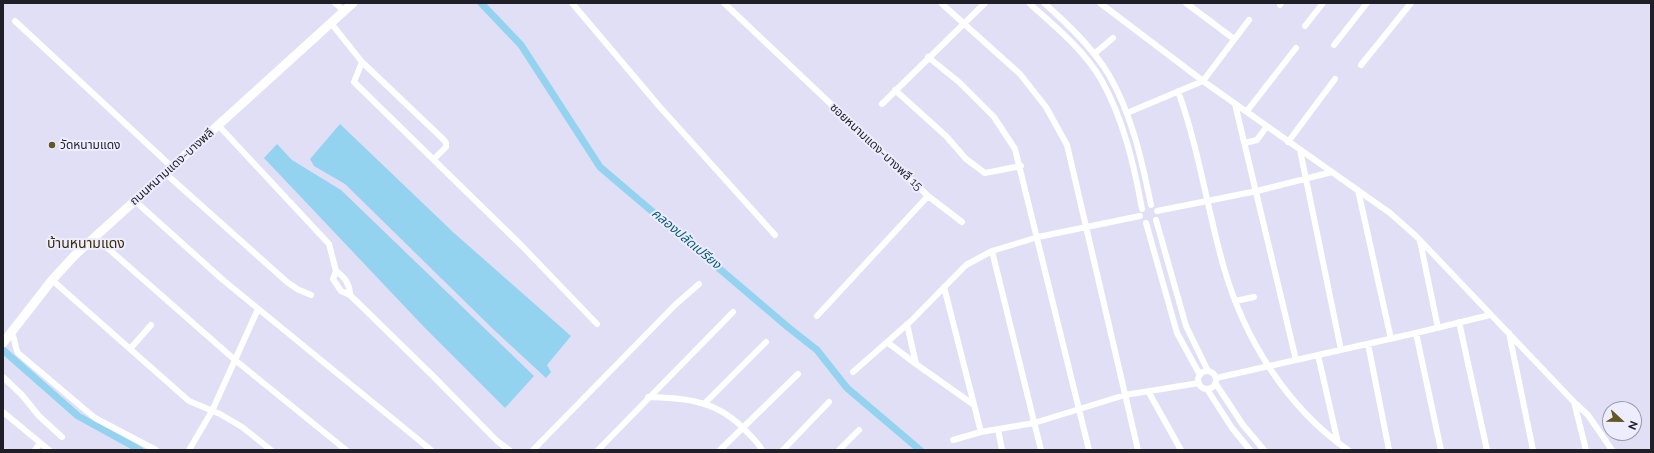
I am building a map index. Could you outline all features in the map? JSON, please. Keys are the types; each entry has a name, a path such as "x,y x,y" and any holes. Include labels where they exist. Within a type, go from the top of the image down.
{"main road":[{"name":"ถนนหนามแดง-บางพลี","path":"7,338 52,280 95,237 353,3"}],"street":[{"path":"335,3 344,11"},
{"path":"572,3 659,106 775,234"},
{"name":"ซอยหนามแดง-บางพลี 15","path":"724,3 928,196 816,316"},
{"path":"941,3 1020,74 1046,107 1067,145 1138,450"},
{"path":"882,104 985,3"},
{"path":"1029,3 1080,51 1102,80 1120,121 1134,163 1142,209 1140,216"},
{"path":"1044,3 1068,24 1094,54 1109,75 1127,113 1141,158 1150,205 1157,211"},
{"path":"1100,3 1203,81 1390,213 1420,241 1588,415 1612,450"},
{"path":"1186,3 1234,39"},
{"path":"1305,26 1323,3"},
{"path":"1334,45 1367,3"},
{"path":"1361,65 1411,3"},
{"path":"1127,113 1203,81 1249,20"},
{"path":"15,21 287,282 297,289 311,295"},
{"path":"331,23 362,62 444,140 446,143 446,148 434,159"},
{"path":"1094,54 1113,38"},
{"path":"1247,111 1296,48"},
{"path":"928,58 958,82 994,117 1015,149 1021,166 1078,410 1089,450"},
{"path":"362,62 354,82 434,159 597,324"},
{"path":"1288,142 1335,79"},
{"path":"895,90 946,136 966,159 985,173 1021,166"},
{"path":"1178,91 1189,121 1224,268 1250,334 1269,366 1288,392 1321,429 1348,450"},
{"path":"1235,104 1257,191 1296,360"},
{"path":"218,125 329,244 336,271 333,279 341,291 350,295 497,441 509,450"},
{"path":"1245,143 1257,140 1267,126"},
{"path":"1300,150 1341,350"},
{"path":"1157,211 1257,191 1332,172"},
{"path":"1358,190 1391,339"},
{"path":"928,196 962,222"},
{"path":"135,201 258,309 431,450"},
{"path":"1142,209 1150,205"},
{"path":"1157,211 1156,220 1186,326 1208,371 1213,373 1216,381 1243,425 1264,450"},
{"path":"853,372 907,324 966,265 992,251 1038,237 1140,216"},
{"path":"1140,216 1146,223 1177,333 1200,375 1199,383 1203,388 1207,389 1232,428 1250,450"},
{"path":"1146,223 1151,223 1156,220"},
{"path":"95,237 235,360 346,450"},
{"path":"1420,241 1438,328"},
{"path":"992,251 1041,450"},
{"path":"336,271 342,276 350,288 350,295"},
{"path":"52,280 189,401 242,427 271,450"},
{"path":"533,450 674,305 699,284"},
{"path":"944,287 981,432"},
{"path":"1236,301 1254,297"},
{"path":"189,450 212,411 258,309"},
{"path":"598,450 733,312"},
{"path":"1207,389 1212,388 1216,381 1269,366 1490,315"},
{"path":"1459,322 1487,450"},
{"path":"130,349 151,324"},
{"path":"907,324 916,364"},
{"path":"1416,333 1441,450"},
{"path":"1509,333 1533,450"},
{"path":"7,338 15,340 15,347 18,353 79,406 103,424 156,450"},
{"path":"704,404 766,342"},
{"path":"887,342 974,405"},
{"path":"1368,344 1390,450"},
{"path":"1318,355 1338,443"},
{"path":"1200,375 1208,371"},
{"path":"720,450 798,374"},
{"path":"3,377 22,395 39,416 62,436"},
{"path":"953,440 981,432 1034,423 1125,395 1199,383"},
{"path":"1148,391 1181,450"},
{"path":"648,398 689,399 716,408 743,427 762,450"},
{"path":"783,450 829,402"},
{"path":"1574,402 1586,450"},
{"path":"3,412 49,450"},
{"path":"998,429 1002,450"},
{"path":"839,450 859,430"},
{"path":"34,450 40,442"}],"water":[{"path":"340,124 454,233 571,336 547,365 551,372 546,378 493,329 345,184 314,166 310,159"},
{"path":"277,144 292,160 341,190 534,376 505,408 424,327 264,158"}],"waterway":[{"name":"คลองปลัดเปรียง","path":"481,3 521,45 600,167 789,328 817,350 847,388 920,450"},
{"path":"3,350 78,416 140,450"}],"place":[{"name":"วัดหนามแดง","path":"52,145"}],"district":[{"name":"บ้านหนามแดง","path":"86,244"}]}
